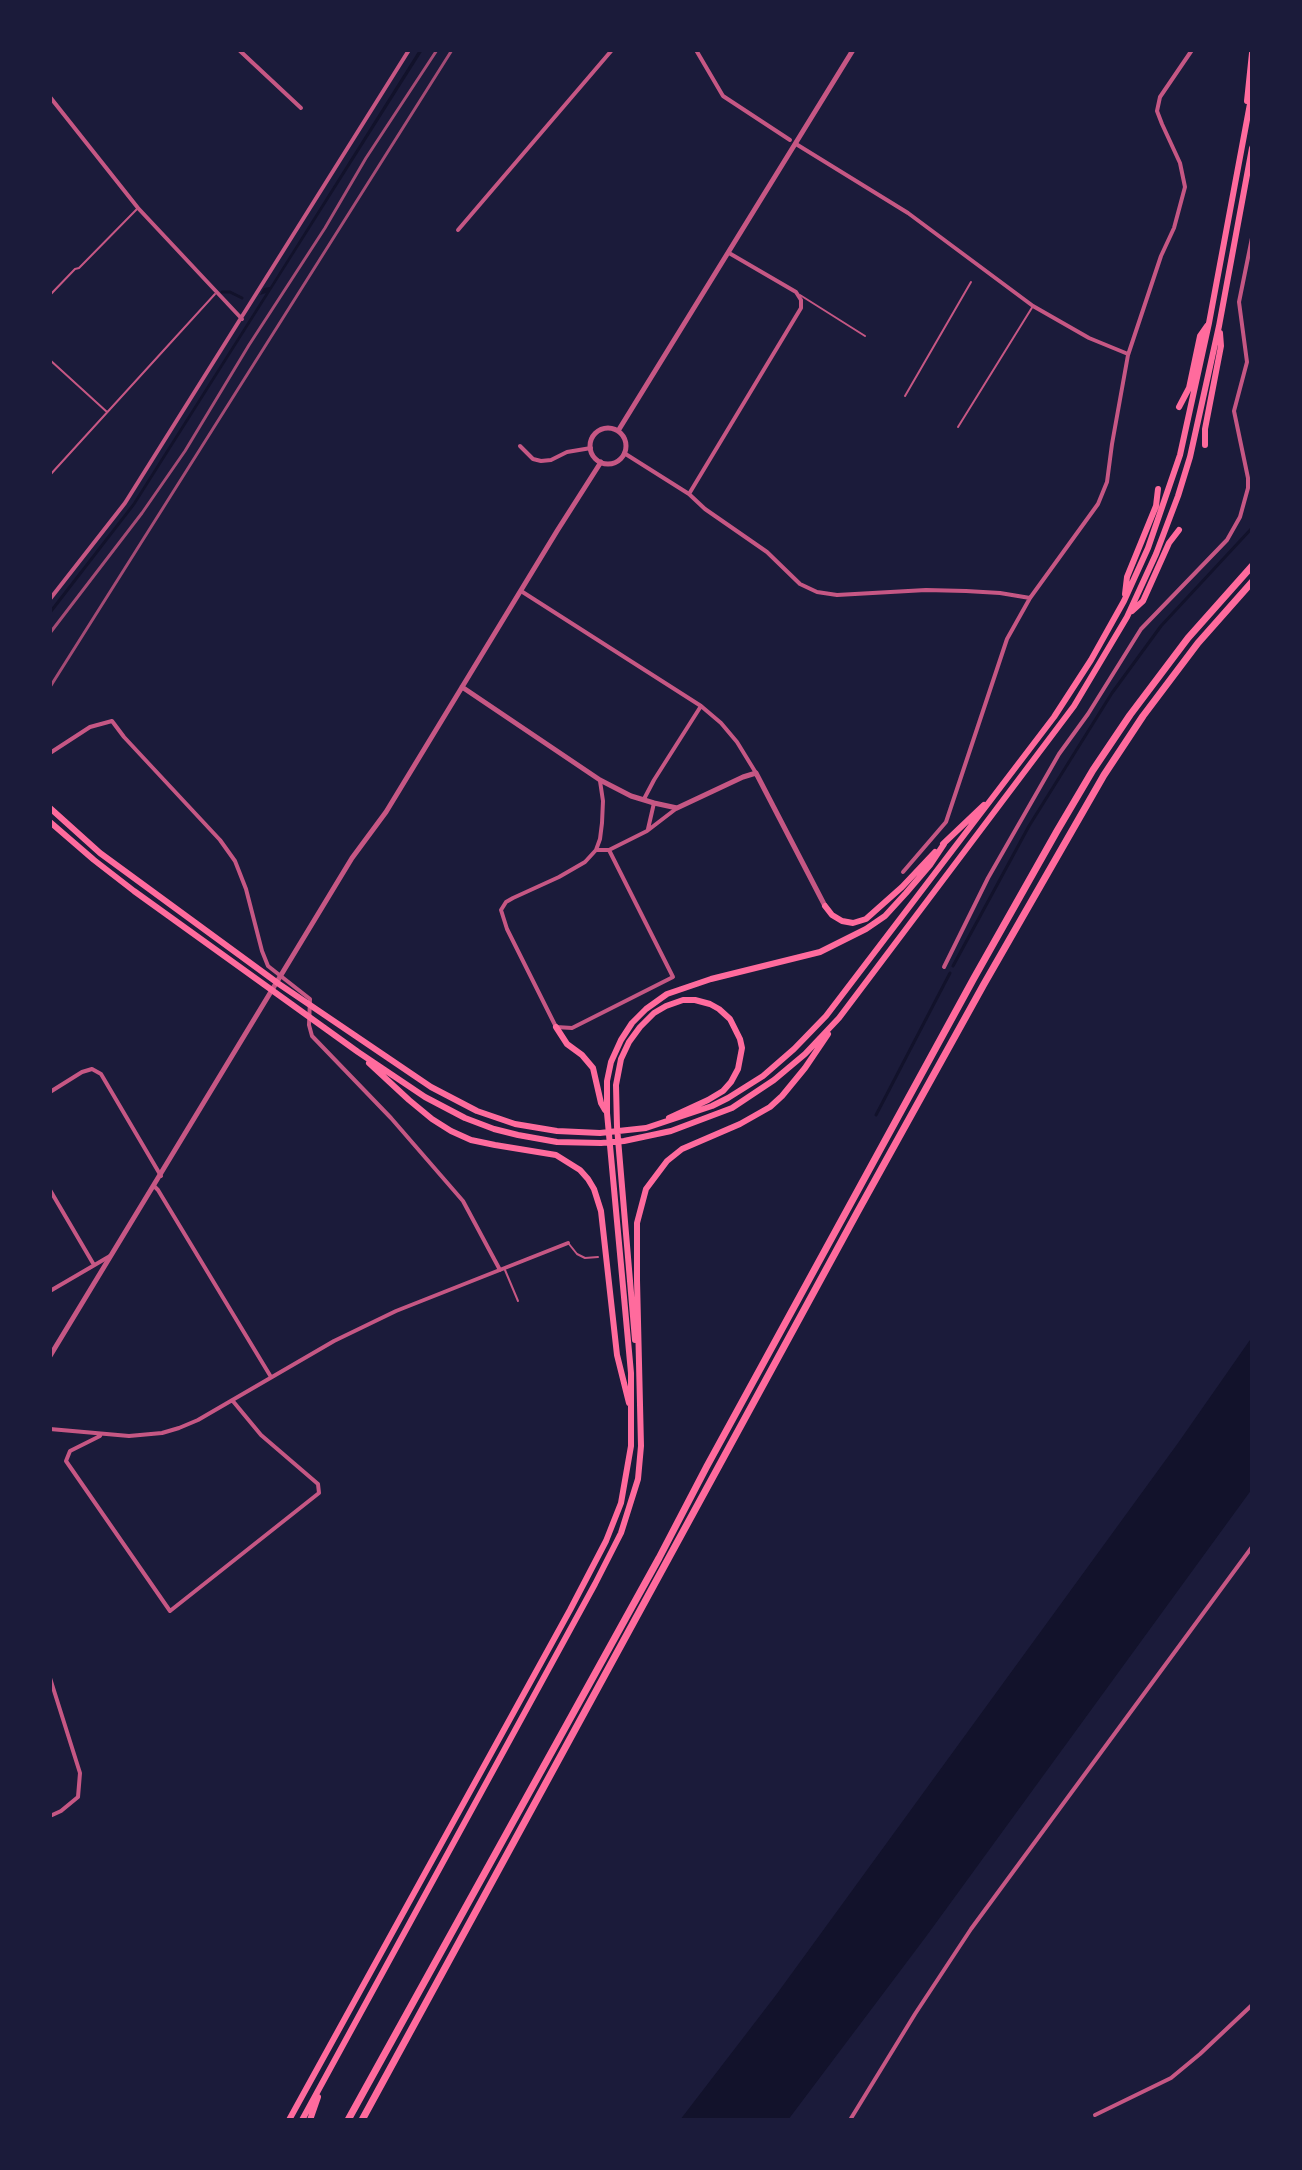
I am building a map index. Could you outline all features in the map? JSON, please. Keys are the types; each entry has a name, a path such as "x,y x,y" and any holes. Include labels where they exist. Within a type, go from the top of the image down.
{"highway":[{"path":"1242,148 1252,53"},
{"path":"50,808 100,853 141,884 340,1027 431,1087 477,1111 515,1124 557,1131 600,1133 646,1128 728,1098 763,1076 826,1016 1061,706 1124,601 1148,548 1180,455 1209,323 1252,93"},
{"path":"302,2120 595,1584 621,1533 634,1498 642,1431 637,1223 646,1189 667,1161 682,1149 740,1124 770,1107 782,1096 1074,706 1127,617 1178,496 1197,432 1252,148"},
{"path":"1179,407 1189,388 1200,336 1209,323"},
{"path":"1205,445 1205,429 1221,346 1219,326"},
{"path":"1124,601 1127,577 1156,506 1158,489"},
{"path":"1127,617 1143,601 1169,543 1179,530"},
{"path":"348,2120 659,1558 974,978 1093,770 1188,638 1252,566"},
{"path":"362,2120 984,984 1104,775 1198,643 1252,582"},
{"path":"825,906 842,921 853,923 866,919 997,793"},
{"path":"50,822 134,891 358,1052 425,1097 494,1129 557,1142 601,1143 624,1141 691,1125 750,1098 805,1054 839,1018"},
{"path":"289,2120 606,1541 621,1503 628,1473 631,1415 627,1326 607,1113 607,1081 616,1051 632,1023 656,1001 679,989 820,952 842,943 885,916 930,865 944,844"},
{"path":"639,1367 617,1127 616,1085 621,1059 640,1027 666,1006 683,1000 695,1000 719,1009 736,1028 742,1048 738,1069 731,1082 708,1100 646,1128"},
{"path":"556,1027 567,1044 593,1068 601,1103 607,1113"},
{"path":"358,1052 432,1119 471,1140 556,1155 588,1179 598,1197 601,1211 617,1355 631,1415"},
{"path":"310,2120 325,2077"}],"street":[{"path":"239,50 301,108"},
{"path":"50,599 125,503 409,50"},
{"path":"458,230 612,50"},
{"path":"696,50 723,96 790,140"},
{"path":"618,431 853,50"},
{"path":"903,872 946,822 1007,639 1030,598 1098,504 1107,482 1128,355 1161,256 1174,228 1185,187 1180,163 1157,111 1160,97 1192,50"},
{"path":"50,97 138,208 242,319"},
{"path":"796,144 908,213 1033,306 1089,338 1128,355"},
{"path":"944,967 988,878 1059,754 1141,629 1227,540 1240,517 1248,478 1234,411 1247,362 1239,302 1252,238"},
{"path":"689,494 801,308 796,292 729,253"},
{"path":"606,429 618,431 625,442 624,453 614,463 601,462 594,456 591,441 597,433 606,429"},
{"path":"520,446 533,459 541,461 591,448"},
{"path":"624,453 689,494 705,509 767,552 800,584 817,592 837,595 966,591 1030,598"},
{"path":"50,1356 352,858 386,812 601,462"},
{"path":"520,591 701,706 721,723 756,773 825,906"},
{"path":"462,687 600,780 631,796 677,808"},
{"path":"644,800 701,706"},
{"path":"50,753 90,727 112,721 190,805 235,861 249,896 266,962 280,977 310,999 309,1025 312,1036 391,1118 463,1201 502,1270"},
{"path":"596,850 609,850 647,831 677,808 756,773"},
{"path":"600,780 602,823 596,850 585,862 513,898 501,910 507,929 556,1027 572,1028 673,977 609,850"},
{"path":"647,831 654,803"},
{"path":"50,1092 82,1072 92,1069 101,1074 161,1176"},
{"path":"154,1186 271,1377"},
{"path":"50,1190 94,1265"},
{"path":"50,1429 129,1436 162,1433 198,1420 334,1341 396,1311 568,1243"},
{"path":"50,1291 112,1256"},
{"path":"102,1434 70,1451 66,1461 170,1611 319,1493 318,1484 261,1435 232,1400"},
{"path":"850,2120 962,1942 1252,1547"},
{"path":"50,1678 80,1773 78,1797 50,1816"},
{"path":"1095,2115 1171,2078 1252,2005"}],"lane":[{"path":"50,295 138,208"},
{"path":"905,396 971,282"},
{"path":"796,292 865,336"},
{"path":"50,475 216,293"},
{"path":"958,427 1033,306"},
{"path":"50,360 108,413"},
{"path":"568,1243 585,1258 598,1257"},
{"path":"502,1270 518,1301"}],"shaded area":[{"path":"419,50 423,50 135,505 50,615 50,610 133,503 266,293 260,295 264,288 270,287"},
{"path":"1252,1337 1252,1489 925,1938 788,2120 680,2120 776,1995"}],"waterway":[{"path":"222,292 242,298"},
{"path":"953,966 1029,826 1112,693 1161,626 1252,528"},
{"path":"876,1115 950,973"}],"railway":[{"path":"50,633 142,513 185,451 366,158 437,50"},
{"path":"50,687 452,50"}]}
